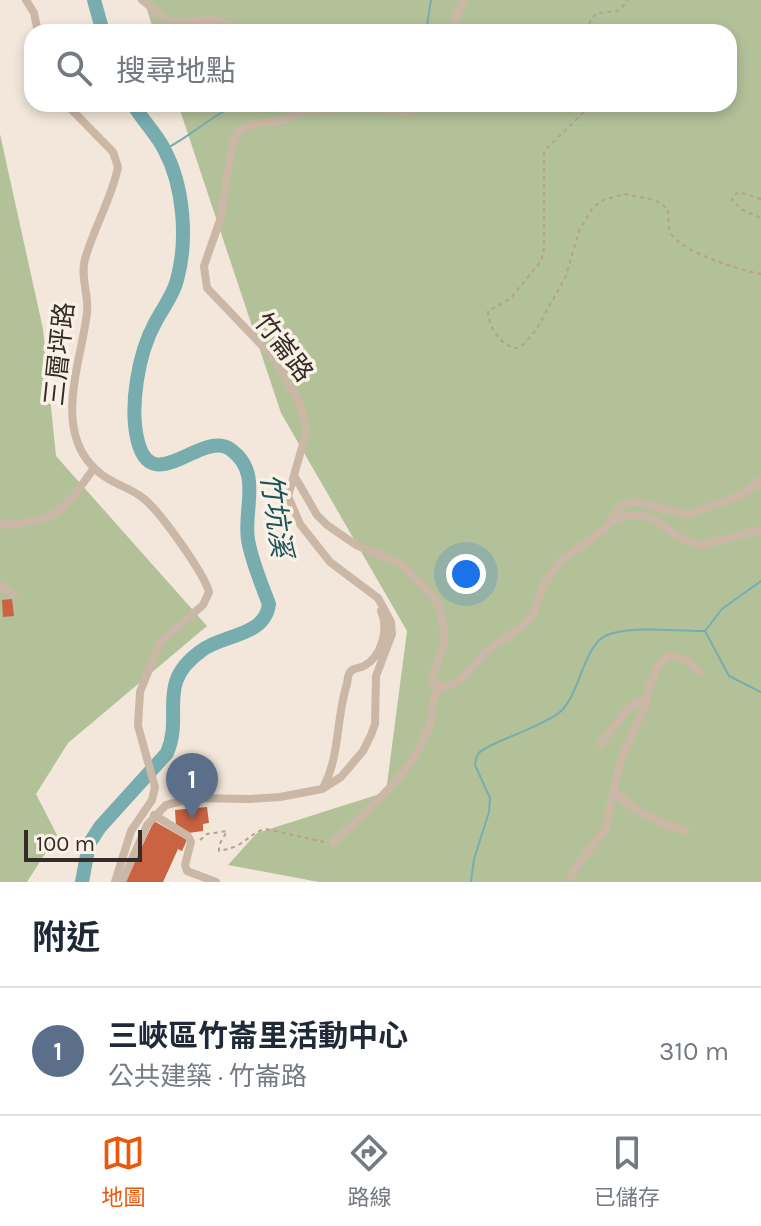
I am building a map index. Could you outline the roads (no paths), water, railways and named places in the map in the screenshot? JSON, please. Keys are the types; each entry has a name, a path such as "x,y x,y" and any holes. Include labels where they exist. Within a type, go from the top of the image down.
{"street":[{"path":"26,0 36,24"},
{"path":"142,0 169,22 214,20 228,24"},
{"path":"453,24 463,0"},
{"name":"三層坪路","path":"74,112 113,152 118,167 84,264 87,314 71,412 73,428 94,468"},
{"name":"竹崙路","path":"154,815 166,805 195,798 265,799 322,789 341,777 356,760 375,724 376,676 392,634 391,622 385,608 374,596 330,562 306,533 288,496 305,437 305,422 299,401 273,357 211,294 203,275 220,220 232,146 239,130 244,126 279,121 302,112"},
{"path":"0,525 48,518 67,506 94,468 151,505 201,573 209,592 203,605 166,636 156,650 140,692 138,726 154,781 152,800 131,831 115,882"},
{"path":"295,477 317,515 327,525 356,545 401,564 433,596 440,609 445,641 432,677 438,687 421,744 384,792 333,843"},
{"path":"612,521 619,508 626,503 637,502 688,515 698,513 743,494 761,480"},
{"path":"438,687 450,687 459,681 487,651 524,625 532,616 544,584 561,560 612,521 637,513 650,517 691,543 701,545 761,530"},
{"path":"0,585 14,595"},
{"path":"322,789 335,762 340,705 349,673 364,667 372,659 385,633 384,618 374,596"},
{"path":"570,882 572,872 605,830 620,762 645,708 657,666 669,655 687,660 699,672"},
{"path":"601,744 626,711 645,700"},
{"path":"613,790 640,813 686,831"},
{"path":"122,882 138,842 154,815 188,836 191,842 185,865 187,871 216,882"}],"waterway":[{"name":"竹坑溪","path":"94,0 101,24"},
{"path":"427,24 431,0"},
{"name":"竹坑溪","path":"82,882 89,844 100,827 167,753 173,725 175,687 187,663 210,645 252,629 266,615 269,604 248,540 249,480 240,458 230,449 218,446 166,464 155,464 145,458 138,442 134,413 140,365 149,336 175,286 183,231 180,196 171,164 161,143 139,112"},
{"path":"165,149 222,112"},
{"path":"471,882 490,798 475,765 478,754 560,712 573,693 592,649 607,635 642,630 705,631 722,609 761,581"},
{"path":"705,631 729,676 761,692"}],"place":[{"name":"三峽區竹崙里活動中心","path":"192,819"}]}
